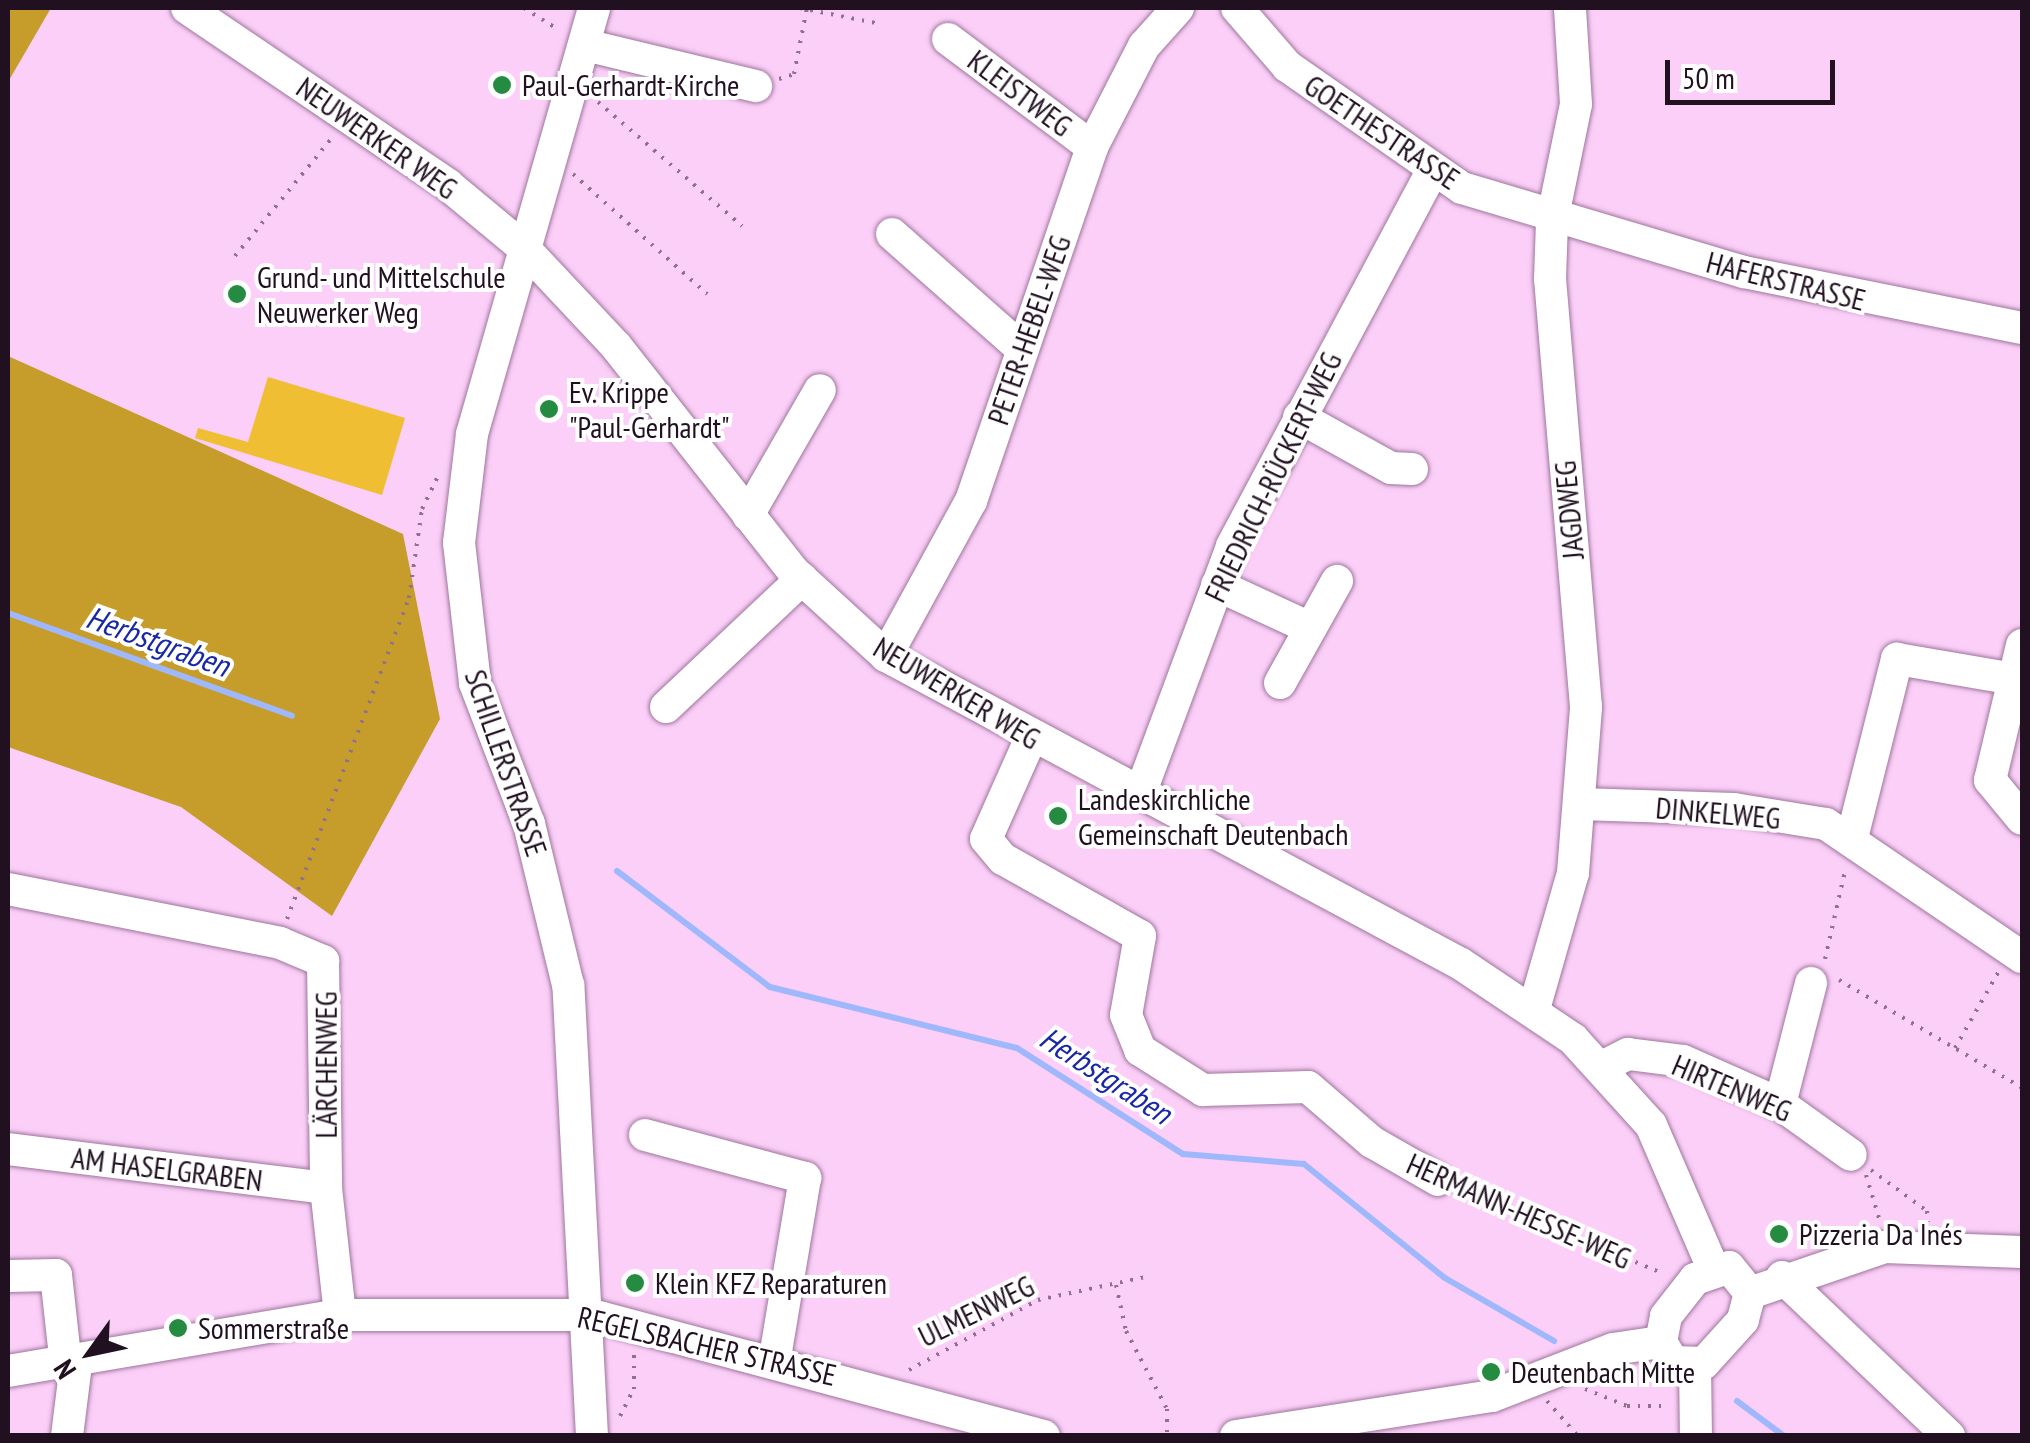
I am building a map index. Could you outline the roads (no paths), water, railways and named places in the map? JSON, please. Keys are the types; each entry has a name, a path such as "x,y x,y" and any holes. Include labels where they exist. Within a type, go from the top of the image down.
{"street":[{"name":"NEUWERKER WEG","path":"187,8 350,116 524,248 616,346 802,579 886,656 1030,740 1140,794 1534,1009 1604,1066 1676,1167 1701,1278"},
{"name":"SCHILLERSTRASSE","path":"594,8 572,97 524,248 472,434 459,544 467,638 488,726 540,862 568,985 602,1433"},
{"name":"PETER-HEBEL-WEG","path":"886,656 952,544 1092,147 1144,46 1178,8"},
{"name":"GOETHESTRASSE","path":"1237,8 1287,66 1432,172 1552,220"},
{"name":"JAGDWEG","path":"1534,1009 1573,874 1586,707 1552,220 1576,104 1570,8"},
{"name":"KLEISTWEG","path":"948,39 1092,147"},
{"path":"585,45 756,86"},
{"name":"FRIEDRICH-RÜCKERT-WEG","path":"1140,794 1217,585 1299,417 1432,172"},
{"name":"HAFERSTRASSE","path":"1552,220 1868,301 2022,328"},
{"path":"892,234 1022,349"},
{"path":"748,515 820,390"},
{"path":"1299,417 1392,468 1412,469"},
{"path":"666,707 802,579"},
{"path":"1280,683 1337,581"},
{"path":"1217,585 1308,627"},
{"path":"2022,645 1990,780 2022,819"},
{"path":"1852,838 1897,659 2014,679"},
{"name":"HERMANN-HESSE-WEG","path":"1030,740 986,838 1003,860 1140,936 1126,1015 1140,1050 1203,1090 1308,1087 1372,1142 1438,1180"},
{"name":"DINKELWEG","path":"1580,804 1734,810 1826,824 1852,838 2017,954"},
{"name":"LÄRCHENWEG","path":"8,890 280,943 316,954 326,970 326,1188 340,1315"},
{"path":"1780,1104 1817,977"},
{"name":"HIRTENWEG","path":"1604,1066 1628,1054 1683,1061 1780,1104 1861,1168"},
{"path":"646,1135 797,1169 808,1186 775,1358"},
{"name":"AM HASELGRABEN","path":"8,1149 326,1188"},
{"path":"1662,1342 1673,1362 1695,1366 1731,1338 1750,1293 1782,1277 1885,1248 1931,1245 2022,1252"},
{"path":"1236,1436 1340,1427 1492,1396 1569,1366 1662,1342 1701,1278 1738,1272 1750,1293"},
{"path":"8,1276 56,1275 71,1365 67,1436"},
{"path":"1782,1277 1949,1436"},
{"name":"REGELSBACHER STRASSE","path":"8,1370 71,1365 340,1315 592,1315 775,1358 1044,1436"},
{"path":"1695,1366 1696,1421"}],"waterway":[{"name":"Herbstgraben","path":"8,613 292,716"},
{"name":"Herbstgraben","path":"617,871 770,987 1017,1048 1183,1154 1304,1164 1445,1278 1554,1341"},
{"name":"Herbstgraben","path":"1737,1401 1784,1436"}],"place":[{"name":"Paul-Gerhardt-Kirche","path":"502,85"},
{"name":"Grund- und Mittelschule Neuwerker Weg","path":"237,294"},
{"name":"Ev. Krippe \"Paul-Gerhardt\"","path":"549,409"},
{"name":"Landeskirchliche Gemeinschaft Deutenbach","path":"1058,816"},
{"name":"Pizzeria Da Inés","path":"1779,1234"},
{"name":"Klein KFZ Reparaturen","path":"635,1283"},
{"name":"Sommerstraße","path":"178,1328"},
{"name":"Deutenbach Mitte","path":"1491,1372"}]}
